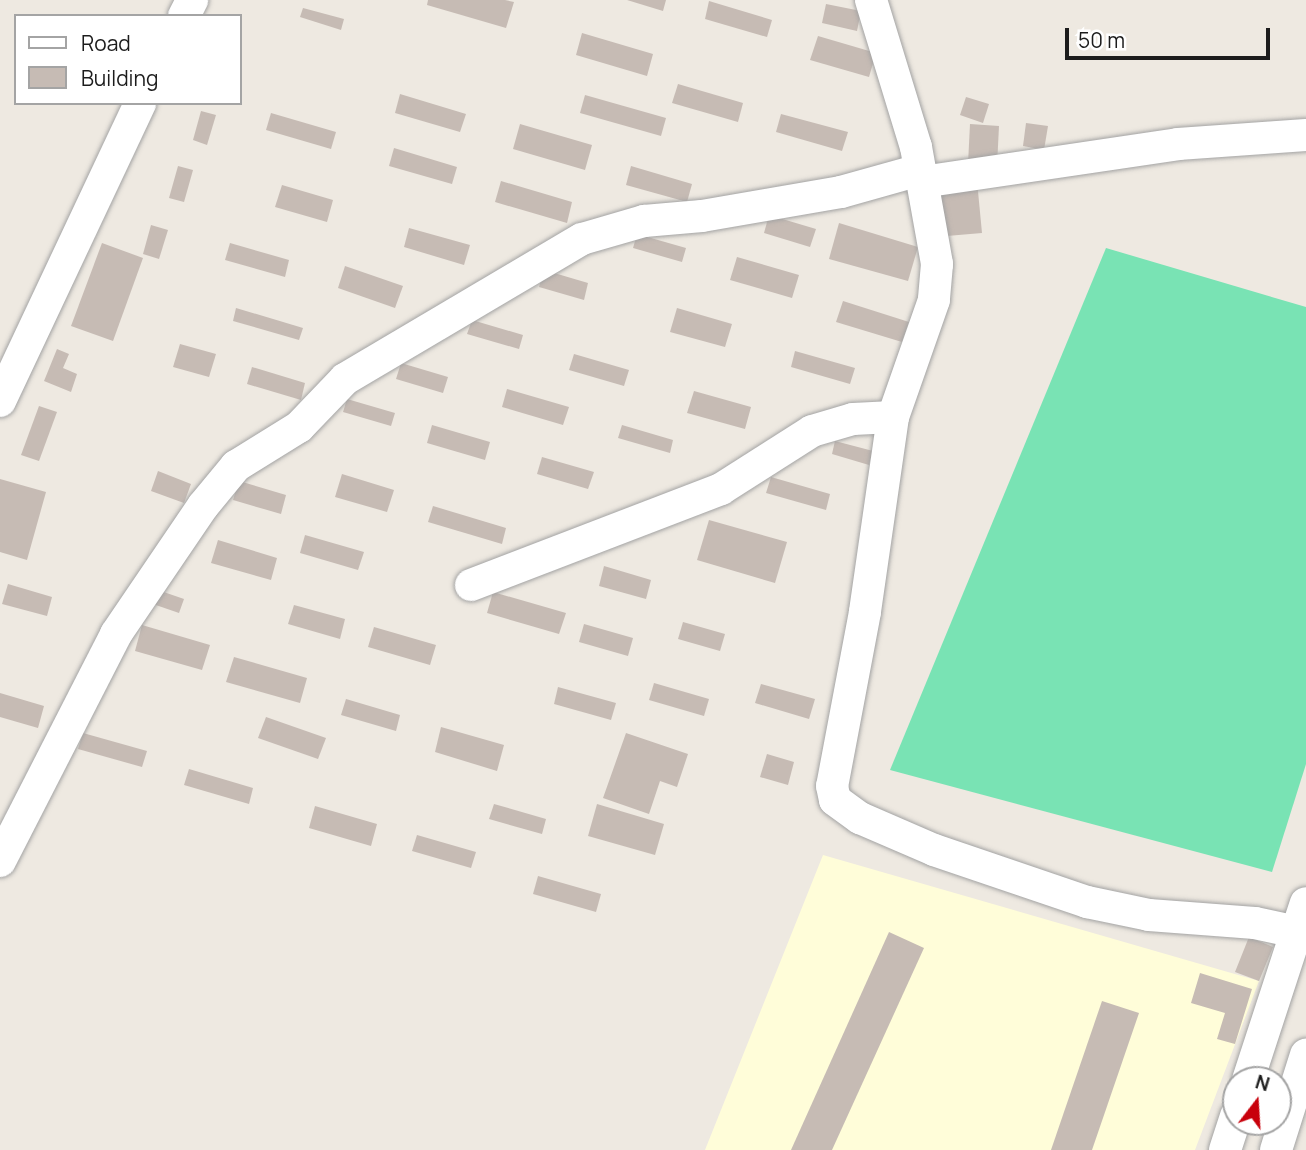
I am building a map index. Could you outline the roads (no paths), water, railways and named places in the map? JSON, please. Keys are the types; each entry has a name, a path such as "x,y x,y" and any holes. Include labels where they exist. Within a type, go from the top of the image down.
{"street":[{"path":"871,0 921,176 937,264 934,300 892,417 865,612 832,786 835,800 860,818 934,850 1087,902 1149,915 1255,923 1303,923 1253,1066"},
{"path":"0,401 139,105"},
{"path":"0,861 116,634 203,506 236,466 299,427 345,379 583,239 644,221 774,204 921,176 1178,144 1306,135"},
{"path":"471,585 721,489 812,431 853,419 892,417"},
{"path":"1276,1150 1306,1055"}]}
